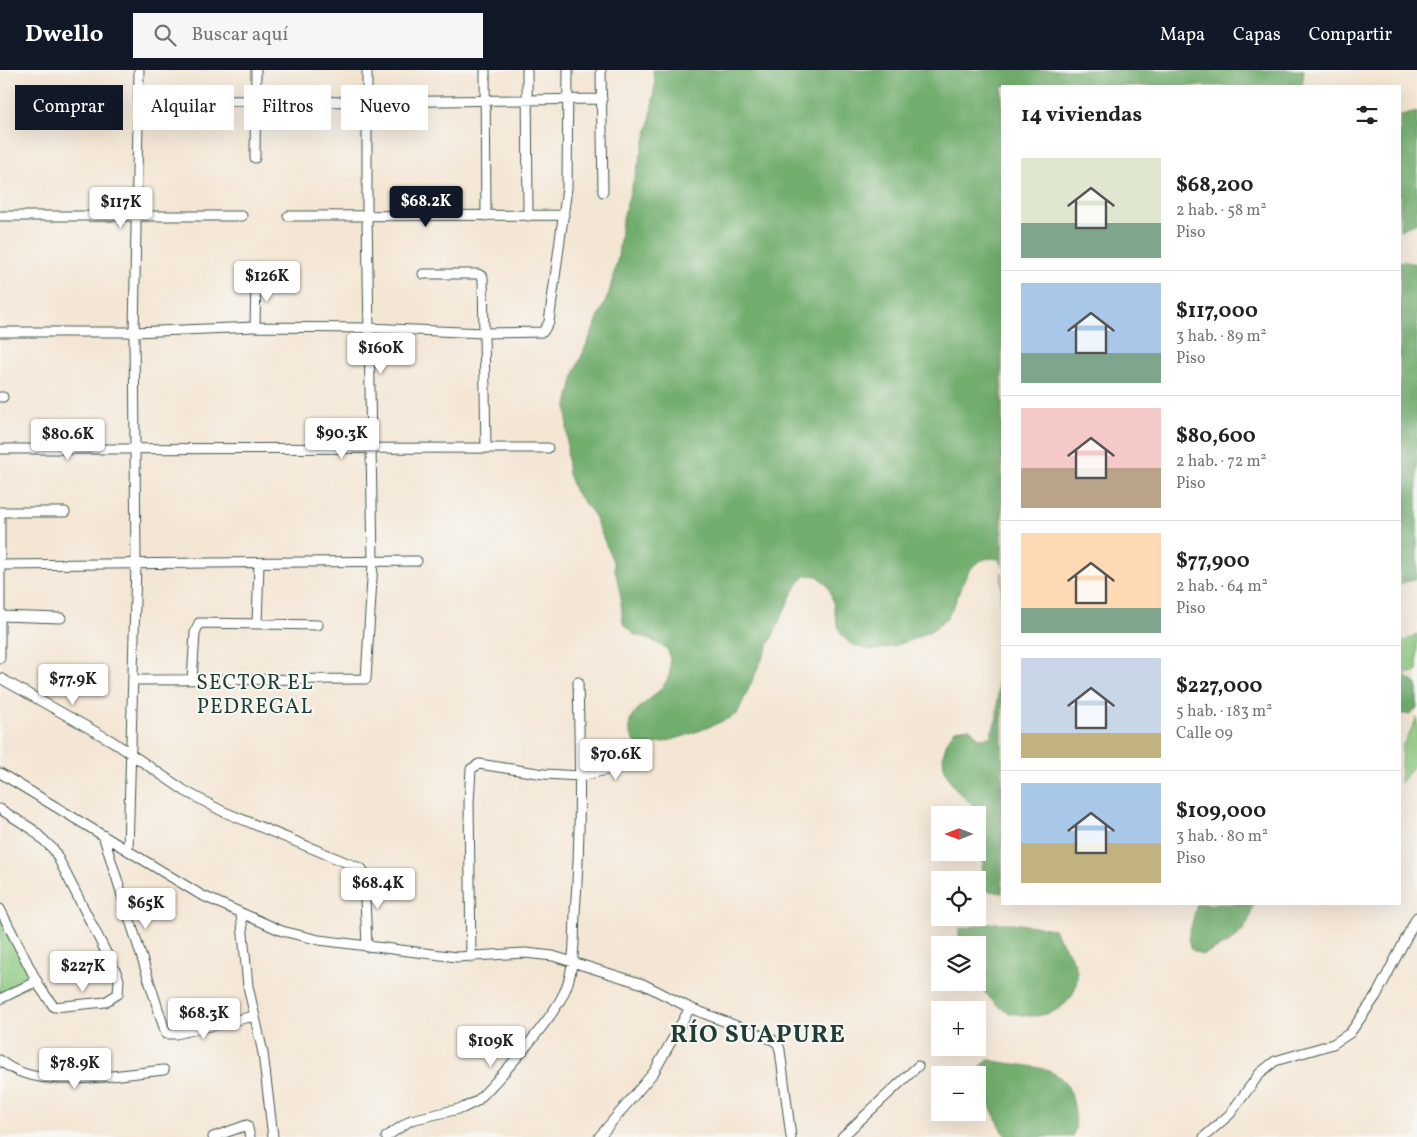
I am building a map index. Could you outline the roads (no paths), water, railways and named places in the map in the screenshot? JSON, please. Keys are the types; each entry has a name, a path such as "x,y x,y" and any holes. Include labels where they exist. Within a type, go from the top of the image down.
{"street":[{"path":"139,70 139,85"},
{"path":"256,70 256,85"},
{"path":"367,70 367,85"},
{"path":"485,70 486,216"},
{"path":"527,70 528,216"},
{"path":"0,332 368,328 537,334 547,328 564,216 568,180 568,70"},
{"path":"601,70 603,192"},
{"path":"428,101 602,99"},
{"path":"128,850 136,565 134,332 139,130"},
{"path":"255,130 255,158"},
{"path":"133,680 366,679 373,562 368,328 367,130"},
{"path":"0,216 242,216"},
{"path":"288,216 564,216"},
{"path":"423,274 478,274 483,277 486,448"},
{"path":"255,328 256,278"},
{"path":"0,449 548,448"},
{"path":"0,658 0,512 65,512"},
{"path":"0,565 417,561"},
{"path":"257,624 260,564"},
{"path":"0,616 61,618"},
{"path":"192,680 195,633 199,623 318,626"},
{"path":"0,678 132,755 185,791 222,811 362,868 364,873 367,946"},
{"path":"391,1136 411,1120 463,1108 477,1101 490,1088 558,1005 566,990 572,962 580,854 578,682"},
{"path":"472,957 469,803 471,769 479,764 544,774 580,776 647,761"},
{"path":"0,773 195,891 241,913 293,934 367,946 472,957 533,953 572,962 643,984 690,1008 778,1044 791,1137"},
{"path":"0,809 39,835 57,856 119,980 119,990 115,997 105,1002 58,1007 51,1004 36,981 0,909"},
{"path":"103,835 166,1034 176,1034 254,1016"},
{"path":"241,913 248,986 263,1053 273,1137"},
{"path":"1204,1137 1230,1114 1254,1081 1271,1064 1292,1055 1333,1044 1350,1033 1376,996 1417,917"},
{"path":"0,999 36,981"},
{"path":"599,1137 660,1064 690,1008"},
{"path":"0,1060 16,1072 42,1079 164,1070"},
{"path":"842,1137 918,1066"},
{"path":"213,1137 247,1125 250,1137"}],"district":[{"name":"SECTOR EL PEDREGAL","path":"255,694"},
{"name":"RÍO SUAPURE","path":"758,1033"}]}
